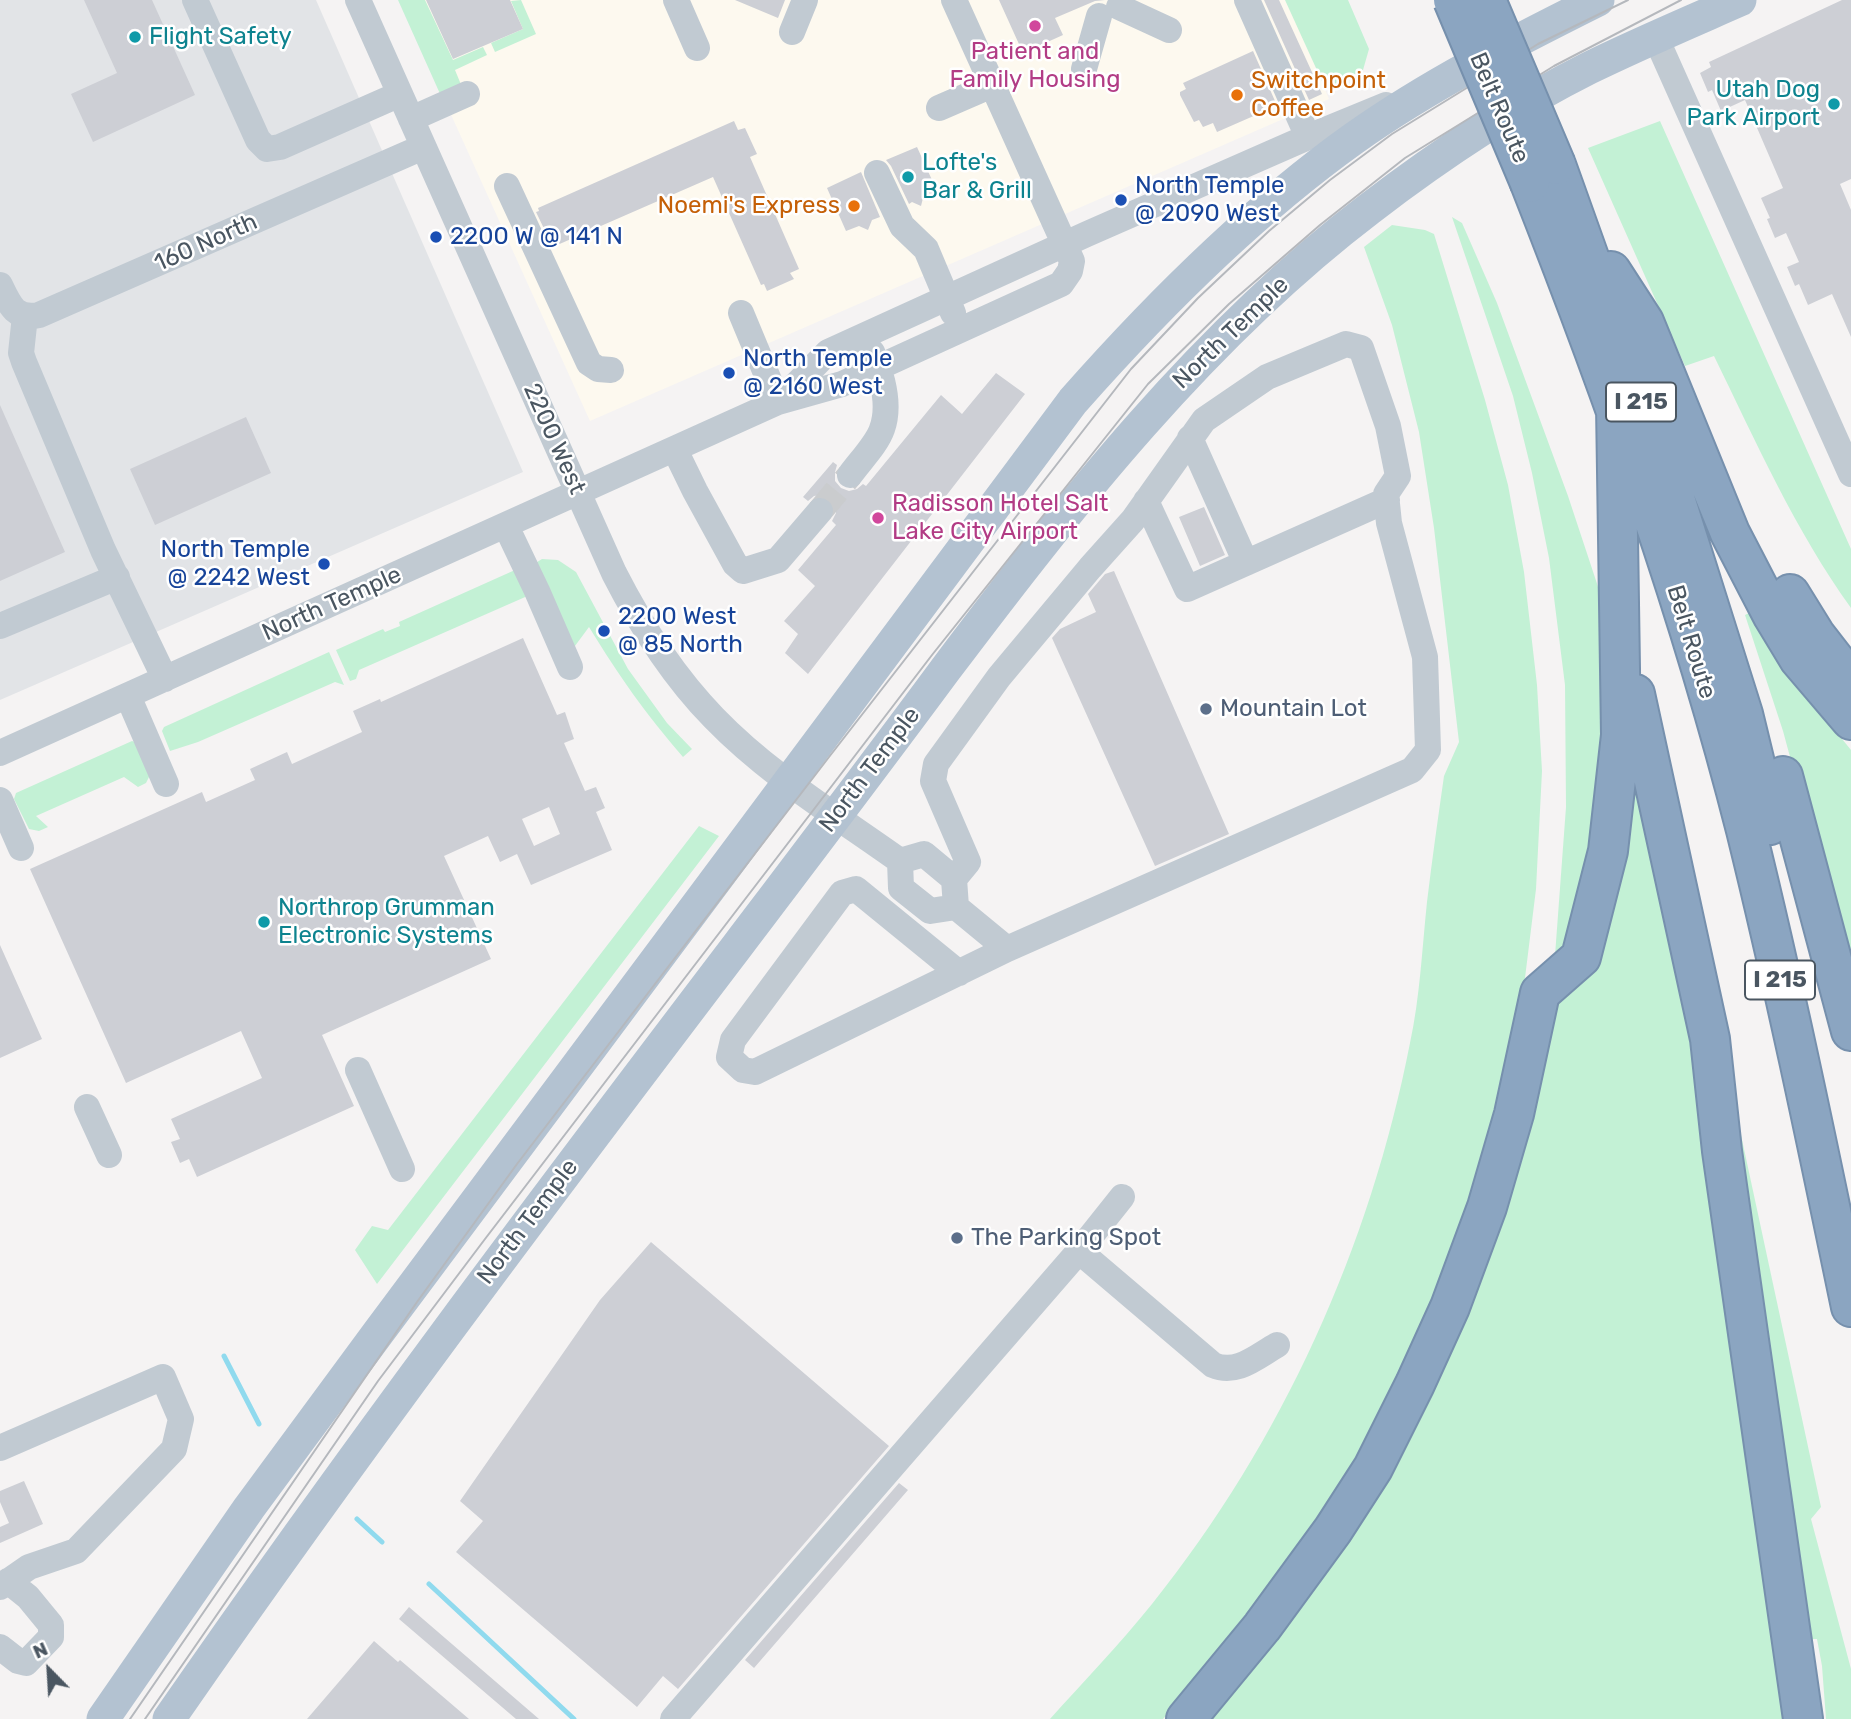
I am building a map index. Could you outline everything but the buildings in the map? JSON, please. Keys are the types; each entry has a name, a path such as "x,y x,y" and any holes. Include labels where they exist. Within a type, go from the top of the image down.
{"highway":[{"name":"Belt Route","path":"1453,0 1543,174 1572,209 1674,495 1743,713 1812,999 1851,1179"},
{"name":"Belt Route","path":"1486,0 1697,657 1745,829 1795,1043 1851,1307"},
{"path":"1572,209 1644,322 1676,363 1757,542 1816,636 1851,681"},
{"path":"1644,322 1730,533 1799,659 1851,720"},
{"path":"1186,1719 1262,1627 1340,1520 1373,1468 1450,1307 1488,1207 1514,1114 1540,993 1581,957 1608,851 1621,735 1616,405"},
{"path":"1704,596 1748,666 1777,752 1851,1031"},
{"path":"1619,616 1710,1039 1722,1151 1803,1719"}],"main road":[{"name":"North Temple","path":"103,1719 249,1508 1073,401 1126,342 1236,234 1321,164 1362,133 1440,83 1598,0"},
{"name":"North Temple","path":"169,1719 288,1547 576,1157 1022,569 1151,413 1210,349 1275,288 1365,212 1415,176 1508,114 1587,69 1740,0"}],"street":[{"path":"195,0 258,140 267,149 280,147 400,94"},
{"name":"2200 West","path":"358,0 578,494 629,602 663,657 715,720 753,754 900,862"},
{"path":"676,0 697,48"},
{"path":"792,32 805,0"},
{"path":"954,0 1045,177 1064,244"},
{"path":"1238,1 1308,137"},
{"path":"1084,69 1109,11 1169,30"},
{"path":"1656,38 1849,465"},
{"name":"North Temple","path":"778,402 828,352 1064,244 1308,137 1440,83"},
{"path":"411,119 467,94"},
{"path":"939,108 1005,96"},
{"name":"160 North","path":"25,316 39,315 77,299 424,147"},
{"path":"877,173 902,226 926,249 961,331"},
{"path":"507,186 589,363 598,369 611,370"},
{"name":"North Temple","path":"0,753 778,402 842,384 1061,284 1070,271 1072,261 1064,244"},
{"path":"0,285 13,310 25,316 21,353 96,533 165,679"},
{"path":"741,313 778,402"},
{"path":"850,475 882,430 886,406 879,368 865,335"},
{"path":"959,973 856,889 842,893 733,1040 729,1057 743,1070 755,1072 959,973 1007,949 1412,770 1428,750 1425,657 1389,523 1386,494 1398,476 1388,426 1361,348 1346,344 1267,377 1204,420 1133,520 999,677 936,764 933,781 968,862 954,879 956,907 1007,949"},
{"path":"1190,438 1247,563"},
{"path":"675,450 735,564 743,571 778,560 820,511"},
{"path":"1146,501 1187,589 1387,500"},
{"path":"506,526 570,667"},
{"path":"0,626 117,577"},
{"path":"128,696 166,784"},
{"path":"0,800 21,848"},
{"path":"954,879 924,854 900,862 901,888 916,901 930,911 956,907"},
{"path":"358,1070 402,1169"},
{"path":"87,1107 109,1155"},
{"path":"673,1719 1079,1251 1122,1197"},
{"path":"1079,1251 1213,1365 1225,1370 1238,1367 1277,1345"},
{"path":"0,1448 163,1377 181,1419 174,1450 76,1551 29,1567 4,1584 28,1597 51,1625 51,1637 26,1663 18,1661 0,1647"}],"shaded area":[{"path":"0,0 316,0 523,472 0,700"},
{"path":"399,0 1288,0 1329,99 590,421"}],"green space":[{"path":"398,0 425,0 453,60 483,47 487,55 455,70 462,87 441,96"},
{"path":"521,0 536,34 495,52 491,43 523,29 511,1"},
{"path":"1285,0 1348,0 1369,49 1363,70 1326,90"},
{"path":"1660,121 1851,549 1851,608 1794,517 1714,356 1685,366 1588,148"},
{"path":"1452,217 1462,223 1497,303 1568,496 1612,629 1683,977 1790,1719 1203,1719 1342,1544 1552,996 1566,807 1565,685 1549,558 1513,396"},
{"path":"1392,225 1434,234 1508,485 1524,572 1537,685 1542,771 1536,889 1523,994 1505,1088 1447,1270 1399,1387 1359,1458 1290,1566 1190,1691 1163,1719 1050,1719 1152,1604 1199,1542 1242,1477 1315,1339 1371,1194 1393,1119 1416,1008 1444,776 1459,742 1434,528 1419,432 1392,325 1364,247"},
{"path":"542,559 558,560 576,572 628,669 667,723 692,749 683,757 633,694 589,627 572,650 534,564"},
{"path":"515,570 532,594 359,670 356,679 350,681 336,650 383,629 385,632 400,626 399,622"},
{"path":"1755,610 1825,718 1851,750 1851,982 1783,731 1745,615"},
{"path":"329,652 344,685 335,682 198,742 170,751 162,731 164,727"},
{"path":"132,741 137,743 150,775 146,783 138,787 124,777 36,816 48,827 39,831 29,829 14,799 16,793"},
{"path":"699,826 719,836 377,1284 355,1250 372,1226 388,1230"},
{"path":"1741,1135 1821,1507 1811,1519 1851,1669 1851,1719 1826,1719 1817,1639 1808,1639 1730,1140"}],"waterway":[{"path":"224,1356 259,1424"},
{"path":"357,1519 382,1542"},
{"path":"429,1584 574,1719"}],"tunnel":[{"path":"820,511 850,475"}],"tram line":[{"path":"130,1719 417,1302 517,1164 1131,369 1198,298 1269,231 1330,180 1392,134 1538,44 1628,0"},
{"path":"145,1719 378,1381 932,655 1148,384 1229,304 1320,225 1405,158 1554,66 1681,0"}],"place":[{"name":"Patient and Family Housing","path":"1035,26"},
{"name":"Flight Safety","path":"135,37"},
{"name":"Switchpoint Coffee","path":"1237,95"},
{"name":"Utah Dog Park Airport","path":"1834,104"},
{"name":"Lofte's Bar & Grill","path":"908,177"},
{"name":"North Temple @ 2090 West","path":"1121,200"},
{"name":"Noemi's Express","path":"854,206"},
{"name":"2200 W @ 141 N","path":"436,237"},
{"name":"North Temple @ 2160 West","path":"729,373"},
{"name":"Radisson Hotel Salt Lake City Airport","path":"878,518"},
{"name":"North Temple @ 2242 West","path":"324,564"},
{"name":"2200 West @ 85 North","path":"604,631"},
{"name":"Mountain Lot","path":"1206,709"},
{"name":"Northrop Grumman Electronic Systems","path":"264,922"},
{"name":"The Parking Spot","path":"957,1238"}]}
